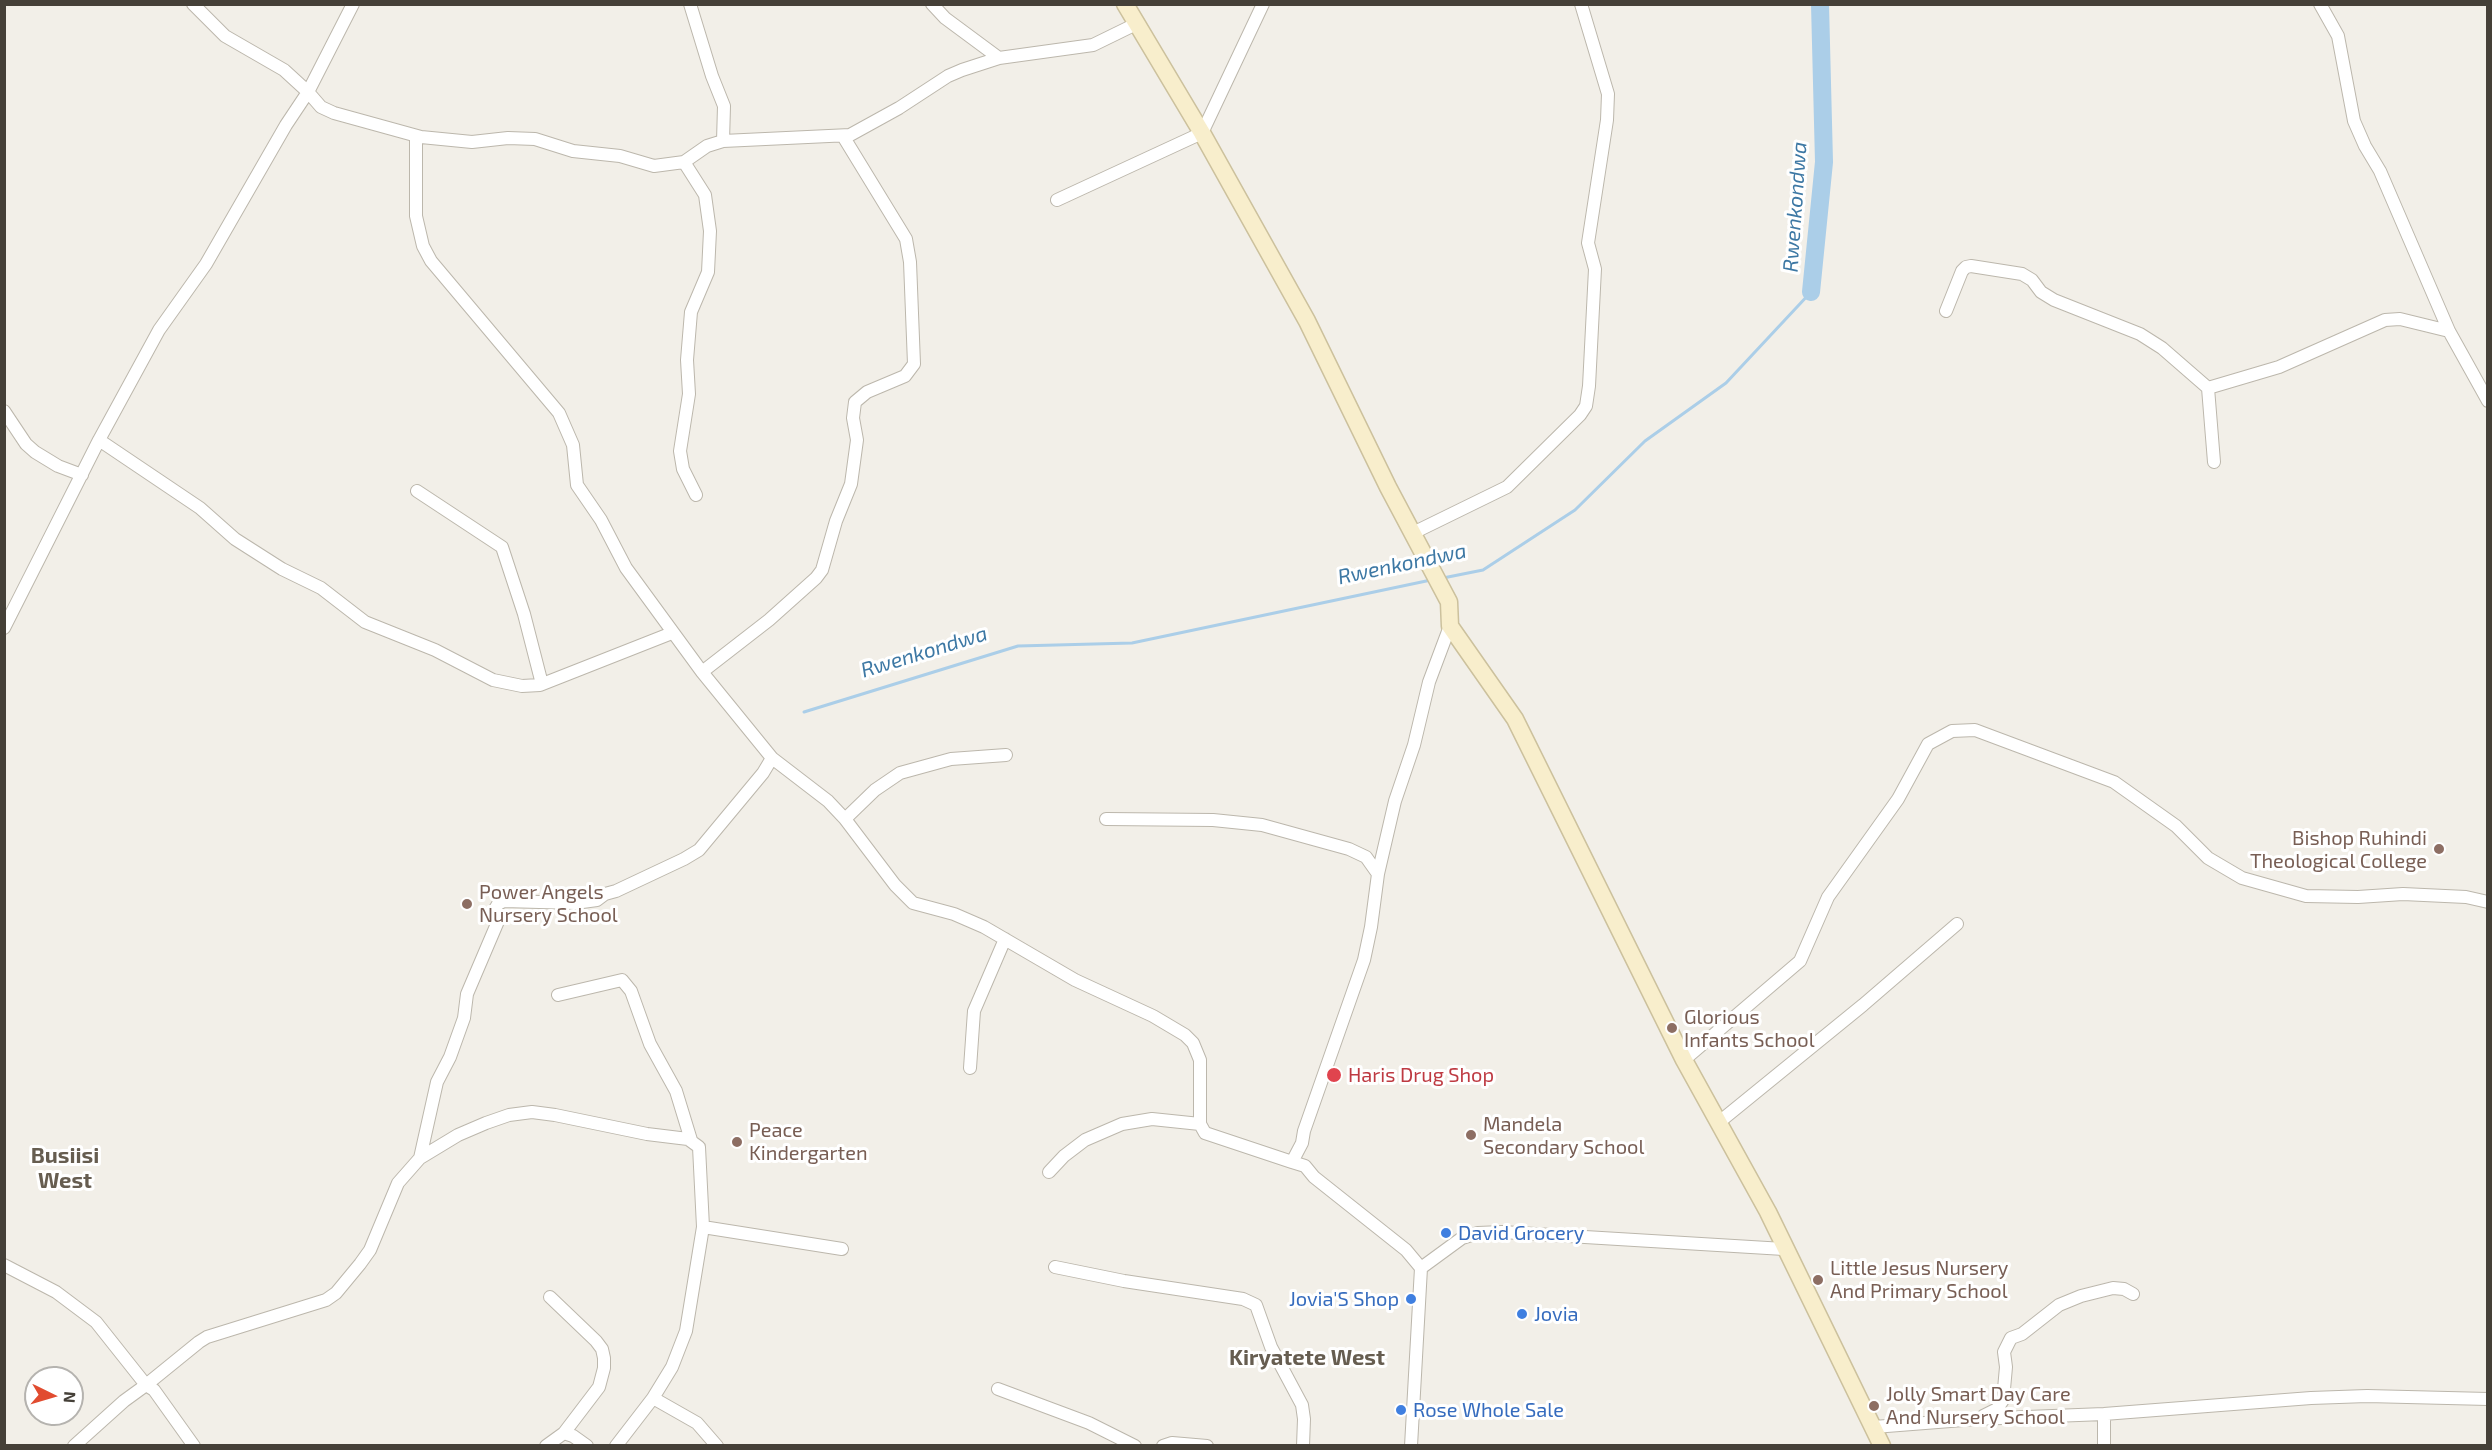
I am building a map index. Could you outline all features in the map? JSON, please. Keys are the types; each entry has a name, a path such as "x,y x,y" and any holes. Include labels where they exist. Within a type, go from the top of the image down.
{"street":[{"path":"193,4 225,36 284,70 321,107 327,110 416,136 457,142 535,139 573,152 620,156 644,165 668,166 684,162 707,146 723,141 843,136 858,131 899,108 948,76 999,58 1093,45 1138,23"},
{"path":"4,628 99,440 159,330 206,264 308,92 353,4"},
{"path":"690,4 712,76 724,105 723,141"},
{"path":"932,4 945,18 999,58"},
{"path":"1125,4 1202,133 1307,321 1449,602 1450,626 1429,682 1377,874 1371,927 1364,960 1304,1131 1302,1143 1292,1162"},
{"path":"1057,200 1202,133 1263,4"},
{"path":"1413,534 1508,487 1580,415 1586,406 1595,269 1588,243 1607,120 1608,94 1581,4"},
{"path":"2320,4 2338,36 2354,122 2364,146 2380,171 2449,331 2487,400"},
{"path":"416,136 416,216 423,246 431,261 559,413 573,445 576,484 601,520 626,568 672,633 772,758 828,801 845,819 895,885 914,903 969,919 1075,980 1153,1016 1185,1035 1193,1043 1200,1060 1200,1124 1205,1133 1305,1166 1314,1177 1406,1250 1421,1268 1411,1446"},
{"path":"702,672 761,626 816,578 822,570 836,521 851,484 857,440 853,418 855,402 867,392 905,376 914,364 910,262 906,239 843,136"},
{"path":"684,162 705,195 710,231 708,273 691,312 687,360 689,394 680,450 683,469 696,495"},
{"path":"1946,311 1966,267 2022,274 2032,280 2041,292 2054,300 2140,334 2162,348 2208,388 2214,462"},
{"path":"2208,388 2288,363 2385,320 2400,319 2449,331"},
{"path":"4,411 26,444 35,452 46,460 82,475"},
{"path":"99,440 200,508 235,539 282,569 321,588 365,622 443,653 494,680 522,686 542,684 672,633"},
{"path":"417,491 502,547 524,614 542,684"},
{"path":"1450,626 1515,719 1684,1060 1768,1212 1784,1249 1826,1328 1882,1446"},
{"path":"1684,1060 1800,961 1828,897 1898,799 1928,744 1952,731 1974,730 2114,783 2176,826 2208,858 2242,878 2306,896 2358,897 2403,894 2466,897 2487,902"},
{"path":"845,819 875,790 900,772 951,759 1005,755"},
{"path":"420,1158 437,1082 450,1057 464,1018 467,994 499,919 495,909 498,904 504,901 575,903 597,900 604,894 616,891 684,859 699,850 763,773 772,758"},
{"path":"1106,819 1213,820 1262,825 1349,849 1366,857 1377,874"},
{"path":"1718,1123 1957,924"},
{"path":"970,1068 974,1011 1005,939"},
{"path":"558,995 622,980 631,991 650,1044 676,1091 691,1140 699,1147 701,1154 703,1227 686,1332 672,1367 653,1398 616,1446"},
{"path":"74,1446 124,1401 207,1337 320,1302 336,1293 370,1250 398,1183 420,1158 458,1135 509,1115 544,1113 647,1134 691,1140"},
{"path":"1048,1172 1085,1140 1122,1124 1152,1119 1200,1124"},
{"path":"703,1227 842,1249"},
{"path":"1421,1268 1462,1238 1478,1233 1502,1232 1784,1249"},
{"path":"4,1265 56,1292 82,1310 113,1341 146,1385 154,1390 194,1446"},
{"path":"1055,1267 1124,1281 1243,1299 1256,1305 1271,1347 1302,1405 1303,1446"},
{"path":"1976,1419 1997,1409 2001,1404 2006,1367 2004,1352 2011,1338 2022,1334 2059,1305 2080,1296 2119,1288 2133,1294"},
{"path":"546,1446 564,1433 598,1388 604,1368 602,1348 550,1297"},
{"path":"998,1389 1089,1423 1135,1446"},
{"path":"1874,1427 1976,1419 2104,1414 2312,1398 2367,1396 2487,1399"},
{"path":"653,1398 697,1423 717,1446"},
{"path":"2104,1414 2104,1446"},
{"path":"564,1433 587,1446"},
{"path":"1163,1446 1172,1443 1207,1446"}],"waterway":[{"name":"Rwenkondwa","path":"1811,292 1824,162 1820,4"},
{"name":"Rwenkondwa","path":"1443,578 1483,570 1575,510 1645,441 1726,383 1811,292"},
{"name":"Rwenkondwa","path":"804,712 1018,646 1132,643 1431,580"}],"place":[{"name":"Bishop Ruhindi Theological College","path":"2439,849"},
{"name":"Power Angels Nursery School","path":"467,904"},
{"name":"Glorious Infants School","path":"1672,1028"},
{"name":"Haris Drug Shop","path":"1334,1075"},
{"name":"Mandela Secondary School","path":"1471,1135"},
{"name":"Peace Kindergarten","path":"737,1142"},
{"name":"David Grocery","path":"1446,1233"},
{"name":"Little Jesus Nursery And Primary School","path":"1818,1280"},
{"name":"Jovia'S Shop","path":"1411,1299"},
{"name":"Jovia","path":"1522,1314"},
{"name":"Jolly Smart Day Care And Nursery School","path":"1874,1406"},
{"name":"Rose Whole Sale","path":"1401,1410"}],"district":[{"name":"Busiisi West","path":"65,1168"},
{"name":"Kiryatete West","path":"1307,1358"}]}
